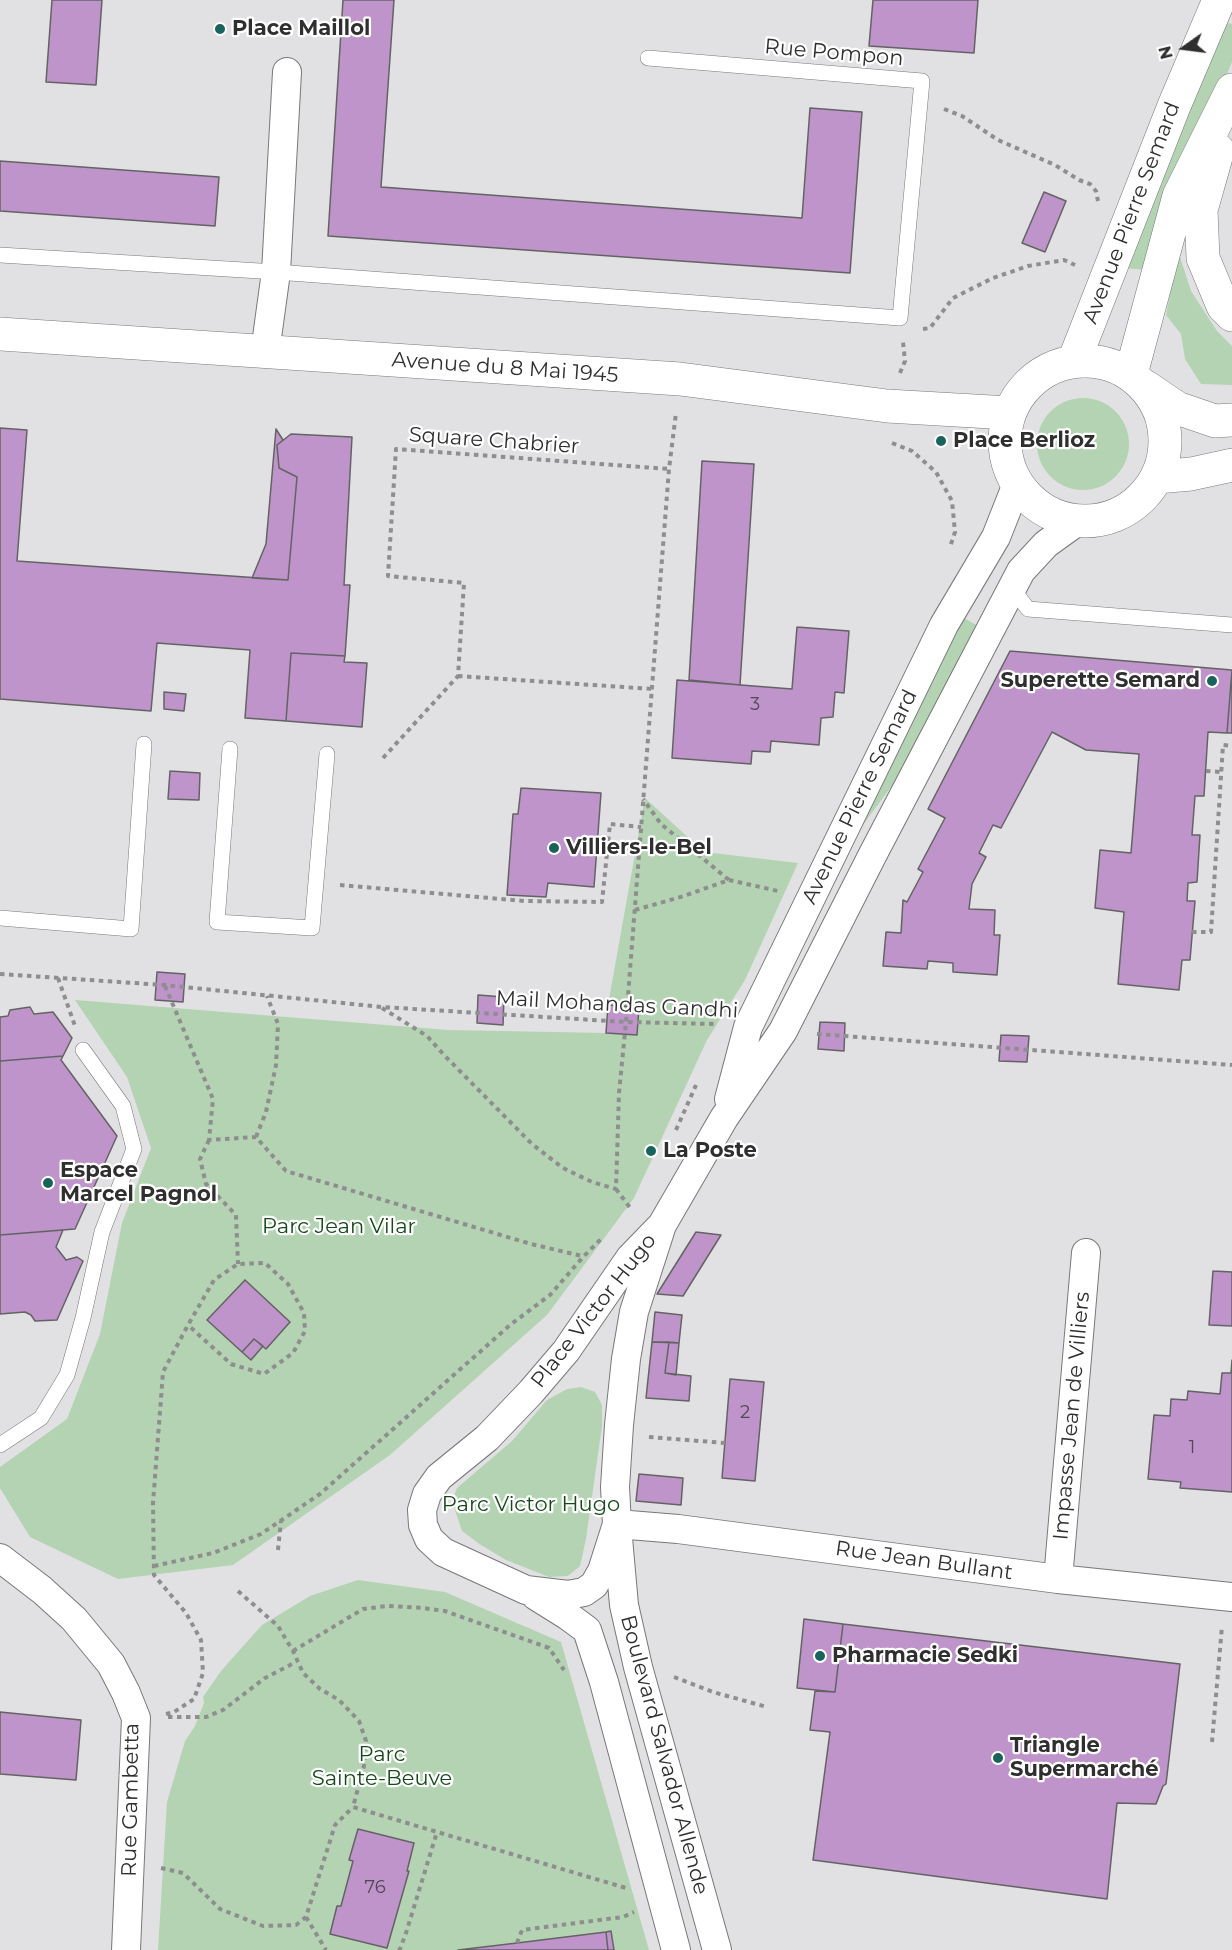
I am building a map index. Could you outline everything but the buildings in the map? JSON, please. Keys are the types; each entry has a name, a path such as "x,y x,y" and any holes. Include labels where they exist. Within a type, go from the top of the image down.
{"main road":[{"name":"Avenue Pierre Semard","path":"1074,361 1174,106 1219,0"},
{"name":"Avenue Pierre Semard","path":"1138,380 1179,196 1232,90"},
{"path":"1232,102 1201,210 1203,258 1223,306 1232,315"},
{"name":"Avenue du 8 Mai 1945","path":"0,334 680,379 887,406 1009,413"},
{"path":"1138,380 1158,407 1165,430 1165,455 1157,477 1146,493 1124,511 1098,520 1078,521 1060,518 1043,510 1028,499 1017,484 1007,461 1005,437 1009,413 1020,394 1035,378 1053,367 1074,361 1092,360 1109,363 1138,380 1177,408 1215,420 1232,420"},
{"path":"1157,477 1191,474 1232,465"}],"street":[{"path":"265,352 276,272 287,72"},
{"name":"Avenue Pierre Semard","path":"724,1118 748,1027 945,625 996,537 1017,484"},
{"name":"Avenue Pierre Semard","path":"662,1225 724,1118 783,1031 1021,571 1046,544 1078,521"},
{"name":"Place Victor Hugo","path":"662,1225 634,1311 618,1435 615,1487 616,1524 602,1571 594,1585 584,1592 568,1595 526,1590 443,1552 429,1539 423,1525 422,1510 427,1494 439,1477 487,1438 531,1392 566,1351 630,1258 662,1225"},
{"name":"Impasse Jean de Villiers","path":"1058,1579 1086,1253"},
{"name":"Boulevard Salvador Allende","path":"616,1524 624,1605 640,1676 717,1950"},
{"name":"Rue Jean Bullant","path":"616,1524 678,1529 1058,1579 1229,1597"},
{"name":"Rue Gambetta","path":"0,1558 42,1590 74,1619 111,1664 136,1718 126,1950"},
{"name":"Boulevard Salvador Allende","path":"526,1590 586,1630 604,1682 676,1950"}],"lane":[{"name":"Rue Pompon","path":"648,58 922,81 901,325"},
{"path":"0,255 276,272 901,325"},
{"path":"1012,588 1028,609 1232,625"},
{"path":"0,918 131,929 144,744"},
{"path":"230,749 218,922 312,928 327,754"},
{"path":"0,1445 41,1418 67,1375 83,1318 102,1232 134,1149 123,1106 83,1050"}],"path":[{"path":"920,100 962,116 998,140 1090,184 1096,191 1099,207"},
{"path":"974,575 947,557 955,532 952,501 936,472 912,452 886,440 887,406 905,361 901,325 930,328 953,298 993,278 1028,266 1064,260 1079,266"},
{"path":"616,1189 619,1093 669,469 680,379"},
{"name":"Square Chabrier","path":"458,676 464,583 388,576 396,449 669,469"},
{"path":"383,758 458,676 653,689"},
{"path":"1192,932 1210,932 1223,745 1232,746"},
{"path":"1206,771 1221,772"},
{"path":"635,910 729,880 661,824 643,799"},
{"path":"316,883 524,901 602,902 610,824 641,826"},
{"name":"Mail Mohandas Gandhi","path":"0,974 164,985 382,1007 748,1027"},
{"path":"58,978 83,1050"},
{"path":"164,985 213,1099 209,1140 200,1159 207,1184 236,1215 238,1264"},
{"path":"256,1137 266,1112 276,1065 278,1024 267,996"},
{"path":"382,1007 427,1036 532,1144 563,1168 592,1182 616,1189 631,1209"},
{"path":"783,1031 1232,1065"},
{"path":"673,1137 701,1076"},
{"path":"209,1140 256,1137"},
{"path":"256,1137 286,1171 520,1241 583,1257"},
{"path":"623,1217 638,1203"},
{"path":"154,1566 213,1553 261,1534 320,1494 510,1325 550,1295 607,1233"},
{"path":"188,1325 231,1364 264,1374 292,1353 305,1331 304,1312 288,1284 265,1263 238,1264 214,1280 188,1325 163,1372 153,1503 154,1575 186,1613 201,1640 203,1673 194,1699 174,1712 158,1717 206,1717 223,1710 264,1678 296,1662"},
{"path":"618,1435 725,1443"},
{"path":"278,1550 281,1521"},
{"path":"130,1860 183,1873 220,1909 263,1926 296,1925 306,1917 335,1825 353,1807 364,1766 366,1741 359,1721 339,1700 320,1689 303,1673 278,1626 238,1592"},
{"path":"1212,1742 1229,1597"},
{"path":"293,1651 363,1609 387,1606 423,1608 445,1611 549,1648 574,1684 604,1682"},
{"path":"640,1676 666,1674 713,1692 767,1707"},
{"path":"353,1807 661,1898"},
{"path":"398,1950 406,1933 437,1833"},
{"path":"517,1943 522,1930 623,1917 661,1898"},
{"path":"306,1917 326,1950"}],"green space":[{"path":"1229,23 1232,24 1232,62 1145,270 1125,268 1218,29"},
{"path":"1178,251 1191,291 1217,331 1232,346 1232,385 1201,384 1185,359 1181,334 1166,315"},
{"path":"1083,398 1101,401 1116,411 1126,426 1129,444 1126,462 1116,477 1101,487 1083,490 1065,487 1050,477 1040,462 1037,444 1040,426 1050,411 1065,401"},
{"path":"962,617 980,627 907,765 863,825 888,767"},
{"name":"Parc Jean Vilar","path":"645,798 704,852 798,863 745,980 707,1040 634,1198 547,1315 390,1455 233,1565 118,1579 30,1537 0,1488 0,1467 67,1419 100,1334 122,1223 151,1148 127,1077 75,1000 448,1030 606,1033 608,1005"},
{"name":"Parc Victor Hugo","path":"581,1387 595,1392 602,1405 602,1426 586,1539 580,1566 568,1576 549,1577 506,1560 462,1531 452,1501 457,1488 512,1441 547,1400 567,1389"},
{"name":"Parc Sainte-Beuve","path":"358,1580 445,1592 561,1642 649,1950 158,1950 167,1802 185,1741 195,1726 204,1703 203,1697 221,1671 262,1625 310,1596"}],"place":[{"name":"Place Maillol","path":"220,29"},
{"name":"Place Berlioz","path":"941,441"},
{"name":"Superette Semard","path":"1212,681"},
{"name":"Villiers-le-Bel","path":"554,848"},
{"name":"La Poste","path":"651,1151"},
{"name":"Espace Marcel Pagnol","path":"48,1183"},
{"name":"Pharmacie Sedki","path":"820,1656"},
{"name":"Triangle Supermarché","path":"998,1758"}]}
